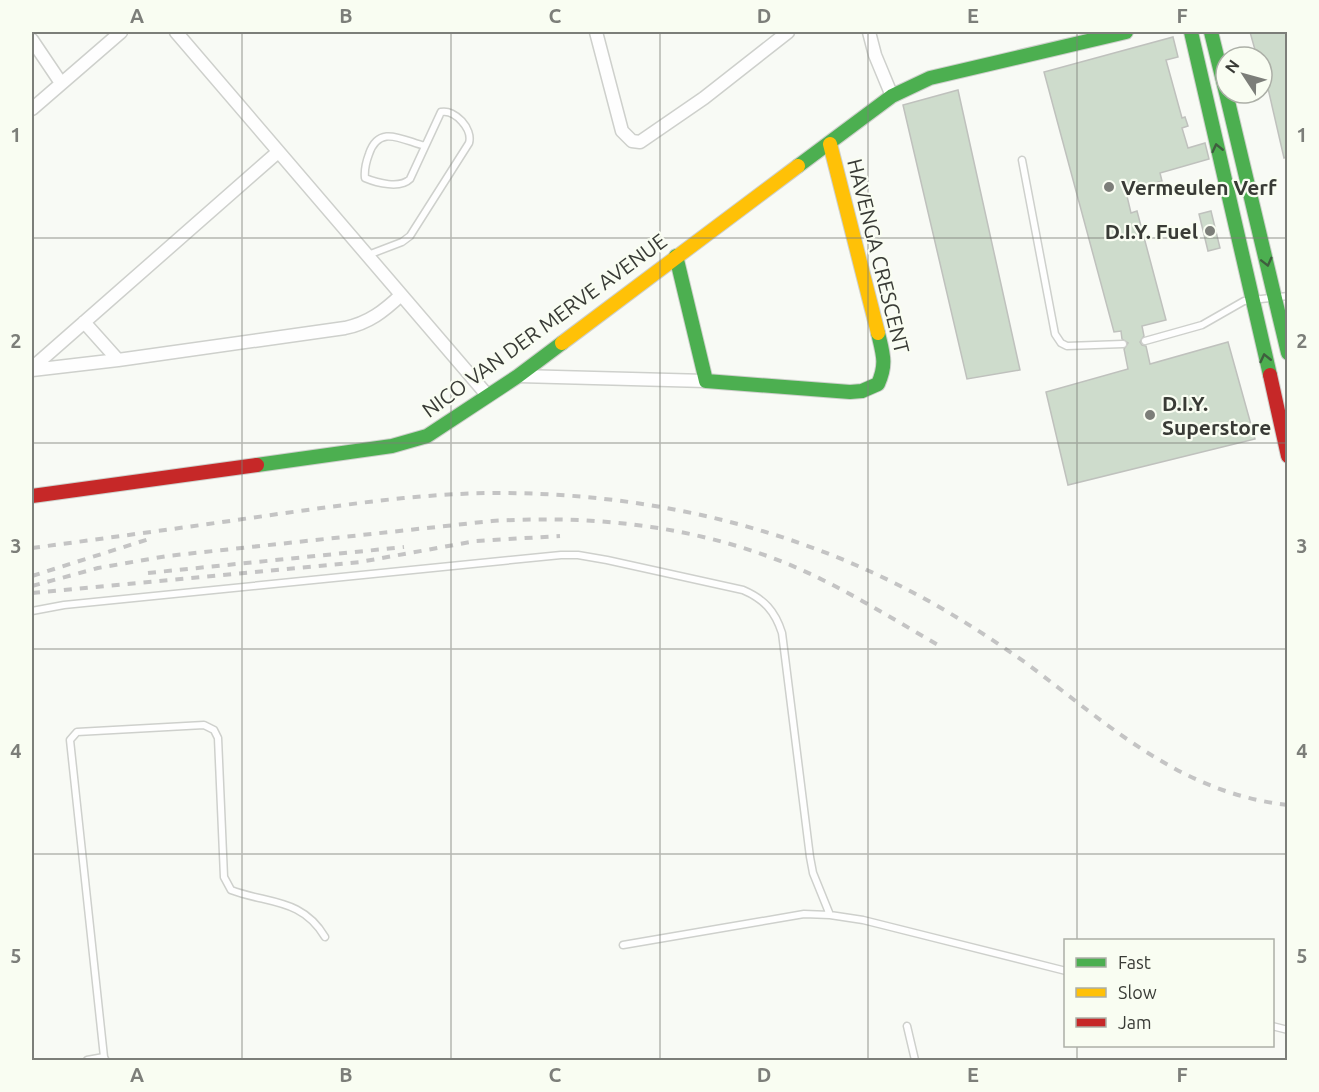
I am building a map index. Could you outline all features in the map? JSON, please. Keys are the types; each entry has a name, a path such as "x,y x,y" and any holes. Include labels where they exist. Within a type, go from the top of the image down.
{"street":[{"path":"32,109 121,32"},
{"path":"176,32 488,396"},
{"path":"596,32 622,131 632,141 640,142 704,98 788,32"},
{"path":"869,32 875,55 892,96"},
{"name":"NICO VAN DER MERVE AVENUE","path":"32,496 392,446 427,436 518,376 892,96 930,78 1126,32"},
{"path":"1191,32 1287,456"},
{"path":"32,40 61,83"},
{"path":"1229,105 1282,296 1287,353"},
{"name":"HAVENGA CRESCENT","path":"518,376 706,381 850,392 872,388 878,384 885,363 882,348 830,144"},
{"path":"32,369 278,152"},
{"path":"676,256 706,381"},
{"path":"32,369 118,360 358,326 379,315 401,294"},
{"path":"84,322 118,360"}],"lane":[{"path":"368,256 402,242 410,236 469,143 470,132 462,122 445,111 438,114 424,146 407,183 400,185 365,178 365,166 372,146 381,136 424,146"},
{"path":"1022,160 1055,334 1061,343 1067,346 1123,344"},
{"path":"1145,341 1202,325 1239,304 1251,300 1282,296"},
{"path":"32,611 58,605 561,555 578,555 607,560 743,590 755,595 768,605 782,633 810,857 830,915"},
{"path":"87,1060 105,1059 70,740 77,732 204,725 214,730 218,738 224,877 231,890 294,907 306,914 318,925 325,937"},
{"path":"623,945 804,914 830,915 863,920 1064,971"},
{"path":"907,1026 915,1060"}],"building":[{"path":"1250,32 1287,32 1287,157 1284,158 1272,105 1274,105 1274,45 1254,45"},
{"path":"1173,37 1178,57 1166,60 1182,118 1185,117 1188,126 1182,128 1188,148 1205,143 1209,159 1160,173 1162,181 1126,192 1131,213 1137,211 1166,320 1142,326 1144,336 1140,342 1146,346 1150,364 1228,342 1255,439 1068,485 1046,392 1128,369 1124,349 1128,343 1122,339 1121,331 1114,332 1044,72"},
{"path":"958,90 1020,370 967,379 903,105"},
{"name":"D.I.Y. Fuel","path":"1211,211 1220,248 1208,251 1199,214"}],"railway":[{"path":"32,548 360,503 470,493 606,499 711,517 814,548 912,592 956,617 1026,663 1148,753 1213,786 1249,798 1288,805"},
{"path":"32,586 98,568 167,556 492,521 603,522 676,531 748,549 783,562 843,591 940,646"},
{"path":"32,593 360,562 476,541 560,536"},
{"path":"32,576 149,539"},
{"path":"148,573 404,547"}],"traffic: fast":[{"path":"798,166 892,96 930,78 1126,32"},
{"path":"1191,32 1270,375"},
{"path":"1211,32 1214,45"},
{"path":"1229,105 1288,353"},
{"path":"676,256 706,381 862,391 878,384 881,377 883,359 878,333"},
{"path":"257,465 392,446 427,436 518,376 562,343"}],"traffic: slow":[{"path":"830,144 878,333"},
{"path":"562,343 798,166"}],"traffic: jam":[{"path":"1270,375 1288,456"},
{"path":"32,496 257,465"}],"place":[{"name":"Vermeulen Verf","path":"1109,187"},
{"name":"D.I.Y. Fuel","path":"1210,231"},
{"name":"D.I.Y. Superstore","path":"1150,415"}]}
